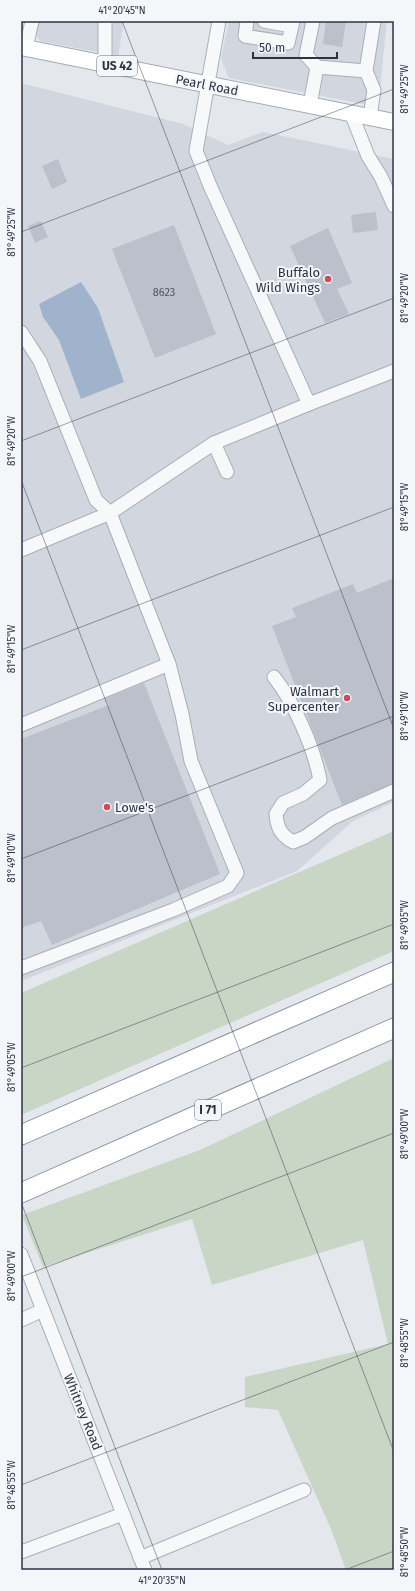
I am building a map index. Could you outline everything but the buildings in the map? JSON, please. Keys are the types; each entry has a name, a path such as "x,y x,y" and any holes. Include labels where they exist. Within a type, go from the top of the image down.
{"highway":[{"path":"21,1135 394,972"},
{"name":"I 71","path":"21,1193 394,1028"}],"main road":[{"name":"Pearl Road","path":"24,47 394,122"}],"street":[{"path":"24,47 32,21"},
{"path":"105,21 105,64"},
{"path":"219,21 196,151 214,195 310,404"},
{"path":"247,21 245,36 288,43 292,24 270,22"},
{"path":"313,21 306,55 315,64 366,72"},
{"path":"310,105 320,21"},
{"path":"370,117 374,90 366,72 374,21"},
{"path":"351,113 368,156 388,178 394,206"},
{"path":"21,332 40,361 96,500 110,513 170,664 182,714 190,761 237,874 228,886 21,968"},
{"path":"21,550 110,513 214,443 394,371"},
{"path":"214,443 227,472"},
{"path":"21,725 170,664"},
{"path":"274,677 286,693 317,762 320,780 303,794 283,804 276,814 277,826 284,837 293,842 305,837 332,818 394,791"},
{"name":"Whitney Road","path":"21,1254 143,1564"},
{"path":"21,1320 43,1310"},
{"path":"143,1564 304,1490"},
{"path":"21,1552 124,1514"}],"shaded area":[{"path":"36,21 124,21 118,56 40,41 37,36"},
{"path":"229,21 387,21 378,107 229,78 221,59"},
{"path":"21,83 183,124 228,145 263,132 394,159 394,802 353,821 297,871 21,981"}],"green space":[{"path":"394,831 394,951 21,1115 21,993"},
{"path":"394,1058 394,1570 346,1570 331,1529 278,1410 245,1407 245,1377 388,1344 363,1240 212,1285 192,1219 43,1267 22,1215 200,1150"}],"water":[{"path":"81,282 98,308 124,382 81,399 59,340 43,317 39,304"}],"place":[{"name":"Buffalo Wild Wings","path":"328,279"},
{"name":"Walmart Supercenter","path":"347,698"},
{"name":"Lowe's","path":"107,807"}]}
